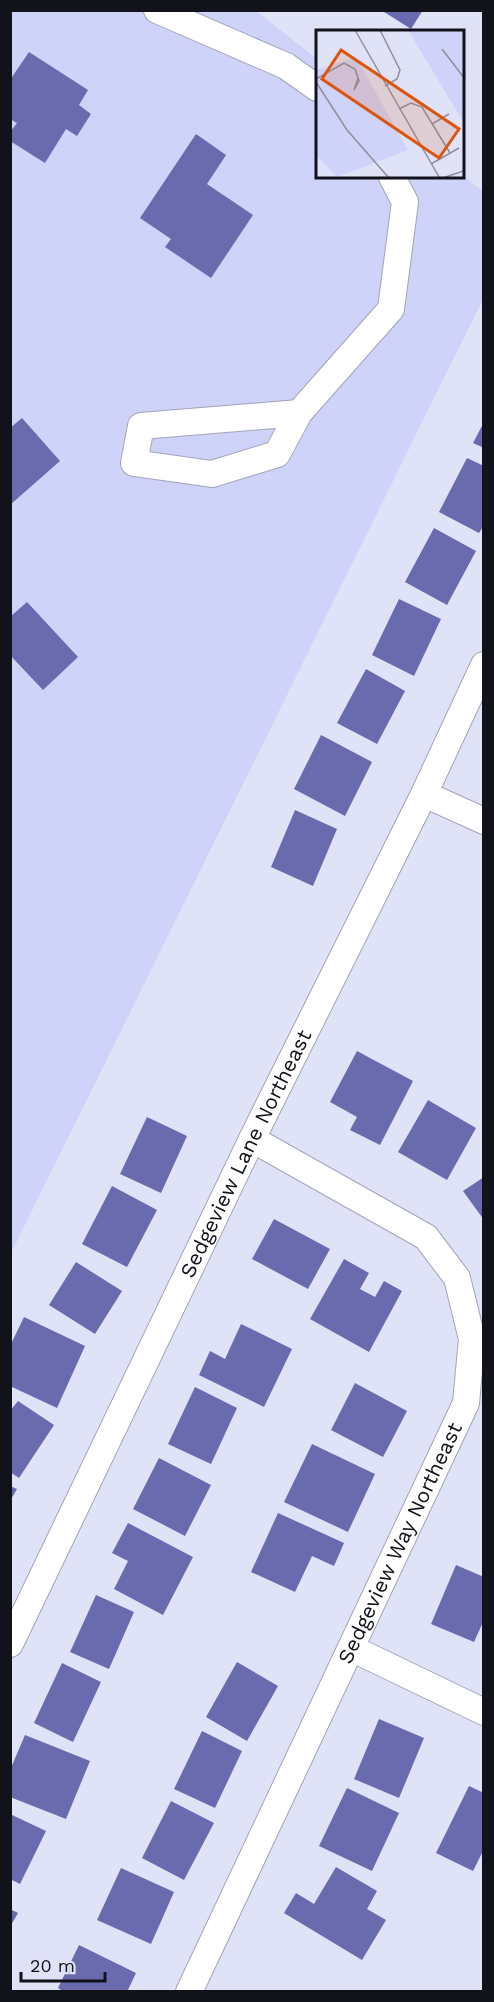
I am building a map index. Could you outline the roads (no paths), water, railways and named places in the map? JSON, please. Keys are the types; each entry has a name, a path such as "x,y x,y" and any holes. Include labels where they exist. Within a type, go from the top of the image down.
{"street":[{"path":"158,10 286,66 316,87"},
{"path":"299,413 141,426 134,463 212,474 277,454 299,413 391,309 405,202 393,178"},
{"name":"Sedgeview Lane Northeast","path":"10,1644 252,1139 424,794 483,665"},
{"path":"424,794 483,821"},
{"name":"Sedgeview Way Northeast","path":"189,1992 466,1403 472,1339 457,1278 426,1237 252,1139"},
{"path":"351,1648 483,1712"}]}
